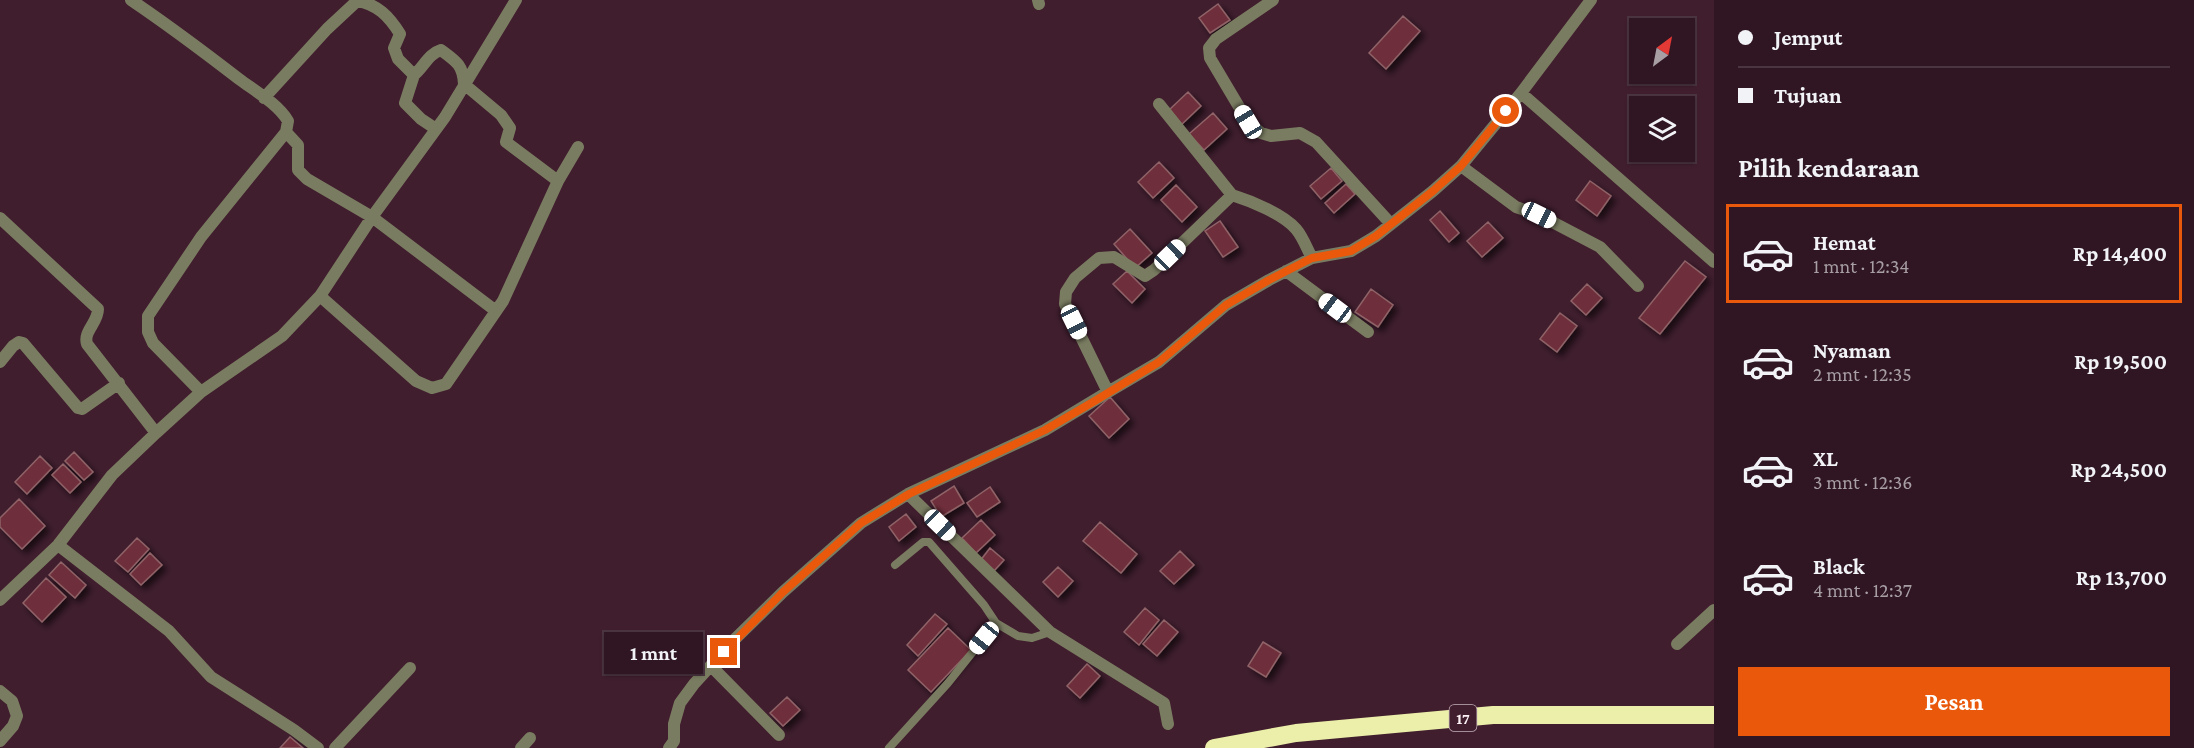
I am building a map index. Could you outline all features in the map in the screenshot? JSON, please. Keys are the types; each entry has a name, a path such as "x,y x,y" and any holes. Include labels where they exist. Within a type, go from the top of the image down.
{"highway":[{"name":"17","path":"1214,748 1296,733 1493,715 1714,715"}],"street":[{"path":"131,0 264,98 288,121 286,132 201,237 148,316 148,332 153,342 201,392"},
{"path":"0,600 58,544 112,475 156,433 201,392 282,336 320,296 436,129 516,0"},
{"path":"1273,0 1216,39 1209,48 1210,58 1248,122 1261,133 1271,136 1300,133 1316,142 1390,224"},
{"path":"669,748 674,741 674,724 680,703 711,666 783,592 861,523 909,494 1045,430 1159,362 1226,305 1312,258 1351,251 1376,236 1461,166 1521,93 1591,0"},
{"path":"264,98 327,29 357,1 370,3 389,17 400,34 394,48 398,59 414,75"},
{"path":"436,129 421,119 405,103 414,75 433,52 441,50 455,60 464,72 464,84"},
{"path":"464,84 501,115 510,128 506,142 558,181"},
{"path":"1521,93 1714,262"},
{"path":"1159,104 1232,195 1278,216 1295,228 1312,258"},
{"path":"286,132 298,145 298,170 307,179 372,218 496,311"},
{"path":"320,296 416,381 432,388 446,384 496,311 558,181 578,147"},
{"path":"1461,166 1516,207 1539,215 1600,247 1638,286"},
{"path":"1108,392 1065,304 1066,292 1075,278 1099,258 1114,257 1145,276 1232,195"},
{"path":"0,218 98,309 98,314 85,340 156,433"},
{"path":"1286,272 1368,332"},
{"path":"0,362 13,346 19,342 24,343 78,408 82,409 119,383"},
{"path":"909,494 1050,632 1164,703 1168,724"},
{"path":"58,544 169,631 211,677 318,748"},
{"path":"1677,644 1714,609"},
{"path":"711,666 776,729 779,735"},
{"path":"335,748 410,668"},
{"path":"0,691 12,701 17,716 13,726 0,741"},
{"path":"520,748 531,738"}],"lane":[{"path":"895,565 923,542 929,542 984,605 996,623 1018,636 1032,638 1050,632"},
{"path":"890,748 948,683 996,623"}],"building":[{"path":"1218,4 1230,20 1210,33 1199,18"},
{"path":"1403,16 1420,31 1386,69 1369,53"},
{"path":"1188,92 1201,106 1181,125 1168,111"},
{"path":"1213,113 1227,129 1204,150 1189,134"},
{"path":"1159,162 1174,178 1153,198 1138,182"},
{"path":"1331,168 1342,181 1321,199 1310,186"},
{"path":"1590,181 1611,196 1597,216 1576,200"},
{"path":"1346,184 1355,194 1334,213 1325,203"},
{"path":"1176,185 1197,207 1182,222 1161,200"},
{"path":"1440,211 1459,233 1449,242 1430,220"},
{"path":"1220,221 1238,247 1223,257 1205,231"},
{"path":"1488,222 1503,238 1482,257 1467,241"},
{"path":"1130,229 1152,253 1135,268 1114,244"},
{"path":"1685,261 1706,277 1660,334 1639,318"},
{"path":"1127,271 1145,289 1132,303 1113,284"},
{"path":"1587,284 1602,298 1586,315 1571,301"},
{"path":"1371,289 1393,305 1378,327 1355,312"},
{"path":"1560,313 1577,326 1557,352 1540,339"},
{"path":"1110,397 1129,419 1109,438 1089,416"},
{"path":"74,452 93,472 84,480 65,461"},
{"path":"40,456 52,468 27,494 15,482"},
{"path":"63,464 81,482 70,493 52,475"},
{"path":"954,486 964,503 941,517 931,501"},
{"path":"990,487 1000,502 977,517 967,503"},
{"path":"19,499 45,526 22,549 0,527 0,518"},
{"path":"906,514 916,527 899,541 889,527"},
{"path":"981,520 995,535 976,553 962,538"},
{"path":"1100,522 1137,554 1121,573 1083,541"},
{"path":"137,538 149,549 128,572 115,561"},
{"path":"990,548 1004,560 993,572 980,561"},
{"path":"1180,551 1194,565 1174,584 1160,571"},
{"path":"150,553 162,565 141,585 130,574"},
{"path":"61,562 86,585 75,598 49,575"},
{"path":"1058,567 1073,581 1058,597 1043,582"},
{"path":"46,578 66,597 42,622 23,603"},
{"path":"1145,608 1159,620 1139,645 1124,632"},
{"path":"935,614 947,624 918,656 907,645"},
{"path":"1164,620 1178,632 1157,656 1143,644"},
{"path":"948,628 971,650 931,692 908,670"},
{"path":"1263,642 1281,653 1266,677 1248,666"},
{"path":"1087,664 1100,676 1080,698 1067,686"},
{"path":"787,697 800,710 783,726 770,713"},
{"path":"290,737 303,748 280,748"}],"route":[{"path":"724,652 783,592 861,523 909,494 1045,430 1093,402 1159,362 1226,305 1269,280 1312,258 1351,251 1376,236 1461,166 1506,111"}]}
